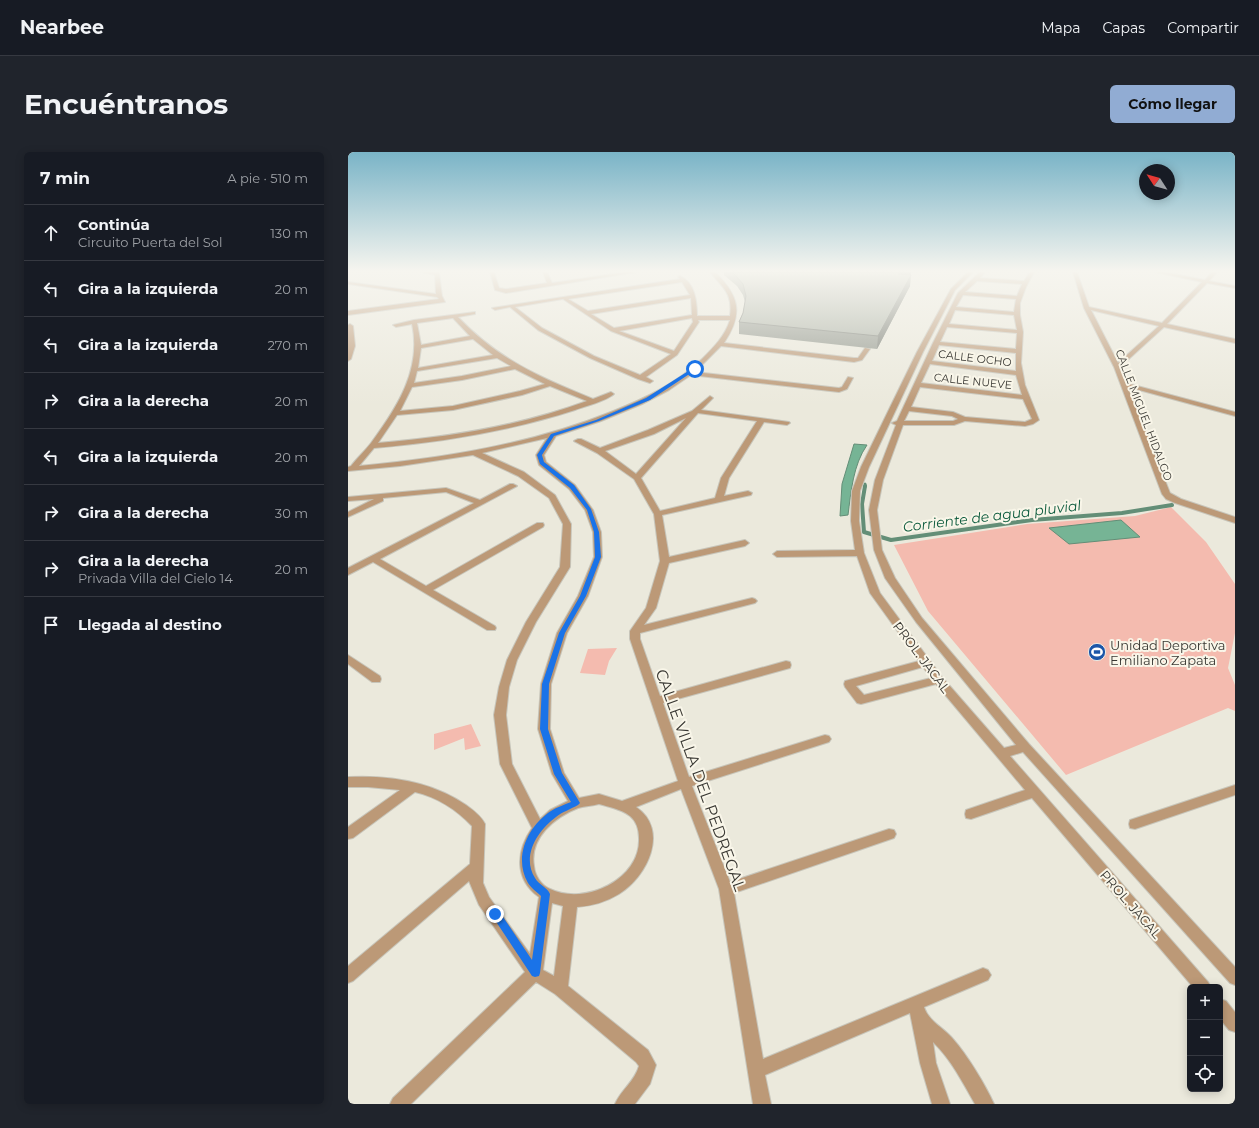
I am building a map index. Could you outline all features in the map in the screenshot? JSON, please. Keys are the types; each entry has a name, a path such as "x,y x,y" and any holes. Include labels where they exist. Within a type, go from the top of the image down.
{"street":[{"path":"396,325 451,316"},
{"path":"454,316 474,337 497,356 550,384 593,402"},
{"path":"524,316 540,329 592,357 650,381"},
{"path":"591,316 613,330 675,354"},
{"path":"353,467 475,453 553,435 598,420 648,399 691,373 720,344 732,325 733,316"},
{"name":"PROL. JACAL","path":"939,316 886,422 865,467 856,491 855,521 860,553 875,593 924,663 938,680 1003,753 1034,792 1200,984"},
{"name":"PROL. JACAL","path":"949,316 900,423 879,480 873,510 878,550 890,578 919,620 1025,747 1235,978"},
{"path":"907,410 953,414 964,419 1025,424 1036,420 1026,397 1019,373 1018,351 1020,332 1017,316"},
{"name":"CALLE MIGUEL HIDALGO","path":"1091,316 1117,367 1163,490 1169,497 1235,520"},
{"path":"1125,316 1235,341"},
{"path":"1117,367 1172,316"},
{"path":"613,330 695,319 732,320"},
{"path":"640,378 675,354 695,319"},
{"path":"353,467 372,446 396,413 409,386 415,370 418,347 414,322"},
{"path":"945,325 1020,332"},
{"path":"348,359 352,346 350,326"},
{"path":"418,347 474,337"},
{"path":"936,343 1018,351"},
{"path":"720,344 854,360 860,359 867,349"},
{"path":"415,370 497,356"},
{"name":"CALLE OCHO","path":"928,362 1019,373"},
{"path":"409,386 482,375 516,367"},
{"path":"691,373 839,390 845,388 850,378"},
{"path":"396,413 453,408 522,393 550,384"},
{"path":"1123,384 1235,414"},
{"name":"CALLE NUEVE","path":"918,385 1026,397"},
{"path":"372,446 465,436 537,420 593,402 611,394"},
{"path":"637,478 696,411 710,398"},
{"path":"600,451 651,432 696,411 787,422"},
{"path":"719,500 725,478 762,419"},
{"path":"886,422 954,423 964,419"},
{"path":"553,435 540,455 542,463 572,486 589,510 597,532 598,557 583,596 562,633 546,684 544,729 558,774 576,803"},
{"path":"578,441 600,451 637,478 658,514 665,561 651,608 635,631"},
{"path":"475,453 521,474 552,497 567,524 565,567 530,622 512,660 504,687 500,715 506,764 538,828"},
{"path":"348,572 513,486"},
{"path":"348,499 385,497 446,490 481,503"},
{"path":"658,514 748,493"},
{"path":"348,515 385,497"},
{"path":"426,590 540,525"},
{"path":"665,561 745,543"},
{"path":"777,554 860,553"},
{"path":"374,559 490,628"},
{"path":"635,631 752,601"},
{"name":"CALLE VILLA DEL PEDREGAL","path":"635,631 636,646 657,701 685,783 726,889 762,1104"},
{"path":"348,659 376,679"},
{"path":"924,663 849,684 861,700 938,680"},
{"path":"657,701 786,665"},
{"path":"623,806 685,783 825,739"},
{"path":"1003,753 1025,747"},
{"path":"348,782 358,781 413,787 435,793 474,817 479,824 476,883 484,901 535,973 560,989 642,1056 648,1065 644,1078 624,1104"},
{"path":"348,834 413,787"},
{"path":"1135,824 1235,790"},
{"path":"971,814 1034,792"},
{"path":"599,799 623,806 636,814 646,830 646,850 636,871 617,889 592,899 565,901 546,894 532,881 526,864 528,846 538,828 554,813 576,803 599,799"},
{"path":"726,889 889,834"},
{"path":"348,976 476,867"},
{"path":"399,1104 535,973 546,894"},
{"path":"560,989 571,900"},
{"path":"757,1070 983,975"},
{"path":"915,1004 921,1021 928,1063 941,1104"},
{"path":"1223,1010 1235,1024"},
{"path":"921,1021 946,1043 986,1104"}],"shaded area":[{"path":"854,444 867,445 862,453 856,470 848,515 840,516 842,484"},
{"name":"Unidad Deportiva Emiliano Zapata","path":"1171,507 1206,542 1235,584 1235,633 1228,668 1235,685 1235,711 1228,708 1066,775 928,611 894,545 1027,524 1135,516"},
{"path":"1121,520 1140,537 1069,544 1049,528"},
{"path":"617,648 609,661 605,675 580,673 588,649"},
{"path":"471,724 481,746 465,750 464,738 434,750 434,734"}],"building":[{"path":"741,316 889,316 878,336 739,322"}],"waterway":[{"name":"Corriente de agua pluvial","path":"865,486 862,504 864,532 891,540 1032,520 1122,513 1172,505"}],"place":[{"name":"Unidad Deportiva Emiliano Zapata","path":"1097,652"}],"route":[{"path":"495,914 535,973 546,894 532,881 526,864 528,846 538,828 554,813 576,803 558,774 544,729 546,684 562,633 583,596 598,557 597,532 589,510 572,486 542,463 540,455 553,435 598,420 648,399 691,373 695,369"}]}
